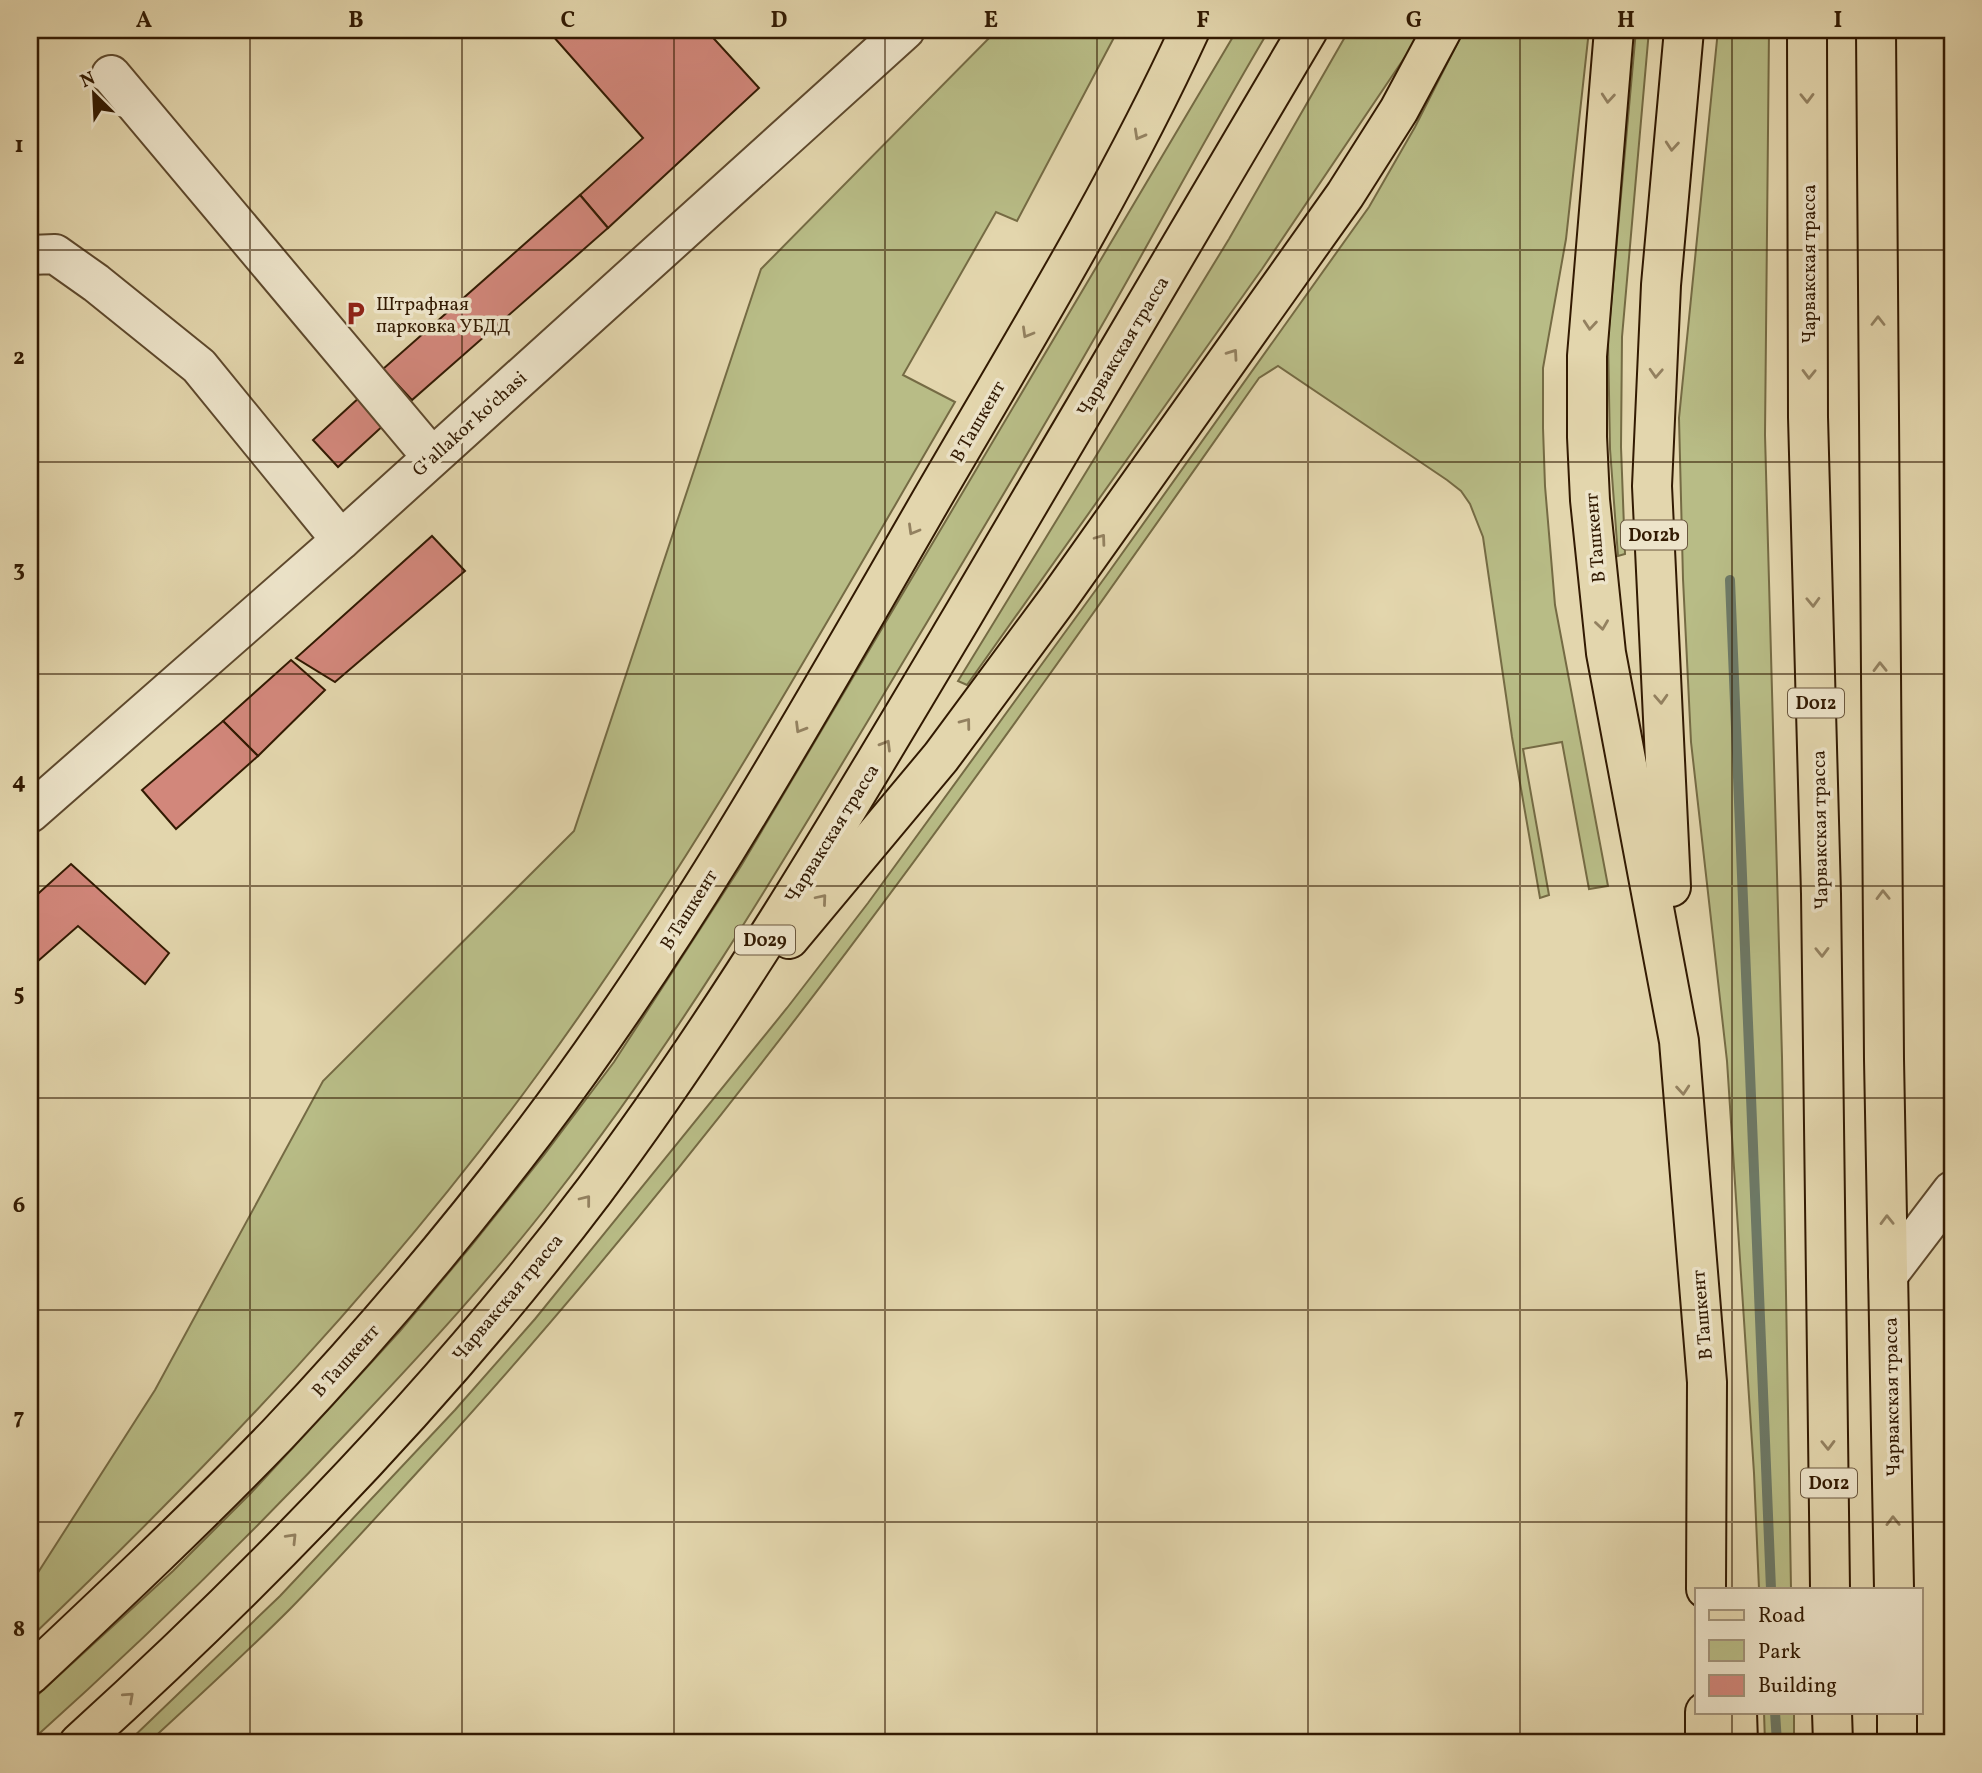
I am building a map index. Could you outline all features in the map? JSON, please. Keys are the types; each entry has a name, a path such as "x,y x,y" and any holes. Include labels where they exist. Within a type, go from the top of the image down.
{"main road":[{"name":"В Ташкент","path":"30,1675 142,1571 279,1433 345,1361 474,1209 595,1049 650,969 769,780 1084,235 1157,101 1190,30"},
{"path":"1157,101 1209,30"},
{"name":"Чарвакская трасса","path":"79,1743 169,1661 389,1436 493,1317 592,1193 685,1065 870,771 1308,30"},
{"path":"685,1065 941,757 1050,610 1345,195 1399,110 1442,30"},
{"name":"В Ташкент","path":"1614,30 1587,356 1590,500 1606,653 1679,1041"},
{"name":"В Ташкент","path":"1684,30 1661,285 1652,486 1679,1041 1707,1382 1706,1588"},
{"name":"Чарвакская трасса","path":"1807,30 1808,417 1821,894 1830,1588"},
{"name":"Чарвакская трасса","path":"1877,30 1879,523 1894,1588"},
{"path":"1707,1382 1730,1588"},
{"path":"1705,1714 1705,1743"},
{"path":"1737,1714 1738,1743"},
{"path":"1832,1714 1833,1743"},
{"path":"1897,1714 1897,1743"}],"street":[{"name":"Gʻallakor koʻchasi","path":"30,813 341,540 905,30"},
{"path":"111,75 431,457"},
{"path":"30,255 55,254 96,283 199,366 341,540"},
{"path":"1888,1275 1952,1191"}],"green space":[{"path":"997,30 1118,30 1017,221 996,212 903,375 955,402 756,742 652,909 597,991 483,1147 423,1222 361,1295 232,1436 166,1505 30,1638 30,1585 155,1390 323,1081 574,831 761,269"},
{"path":"1237,30 1269,30 1036,439 835,776 760,899 641,1080 532,1225 409,1367 238,1545 115,1665 30,1742 30,1702 173,1571 251,1493 400,1331 544,1155 614,1062 741,866"},
{"path":"1349,30 1421,30 1262,269 967,685 958,681 1229,239"},
{"path":"1464,30 1589,30 1566,239 1543,368 1543,428 1555,605 1608,886 1589,889 1562,742 1523,749 1549,895 1540,898 1512,737 1483,537 1470,504 1461,491 1447,480 1278,366 1259,378 961,798 859,936 647,1206 537,1338 290,1609 148,1743 127,1743 280,1596 455,1410 535,1319 787,1008 868,903 1106,576 1369,207 1415,127"},
{"path":"1636,30 1649,30 1622,337 1621,447 1625,554 1618,556 1610,449 1608,339"},
{"path":"1718,30 1769,30 1765,435 1782,1057 1791,1588 1759,1588 1727,1061 1691,742 1679,418"},
{"path":"1952,30 1952,578 1948,412"},
{"path":"1947,1230 1952,1233 1952,1380"},
{"path":"1764,1714 1794,1714 1794,1743 1765,1743"}],"building":[{"path":"557,30 706,30 759,88 608,228 580,195 643,138 552,35"},
{"path":"580,195 608,228 412,400 383,369"},
{"path":"361,396 386,423 338,467 313,440"},
{"path":"432,536 465,571 335,682 296,658"},
{"path":"291,660 325,690 258,756 223,721"},
{"path":"223,721 258,756 176,829 142,790"},
{"path":"71,864 169,953 145,984 78,926 30,968 30,901"}],"waterway":[{"path":"1730,580 1771,1588"},
{"path":"1775,1714 1777,1743"}],"place":[{"name":"Штрафная парковка УБДД","path":"356,314"}]}
